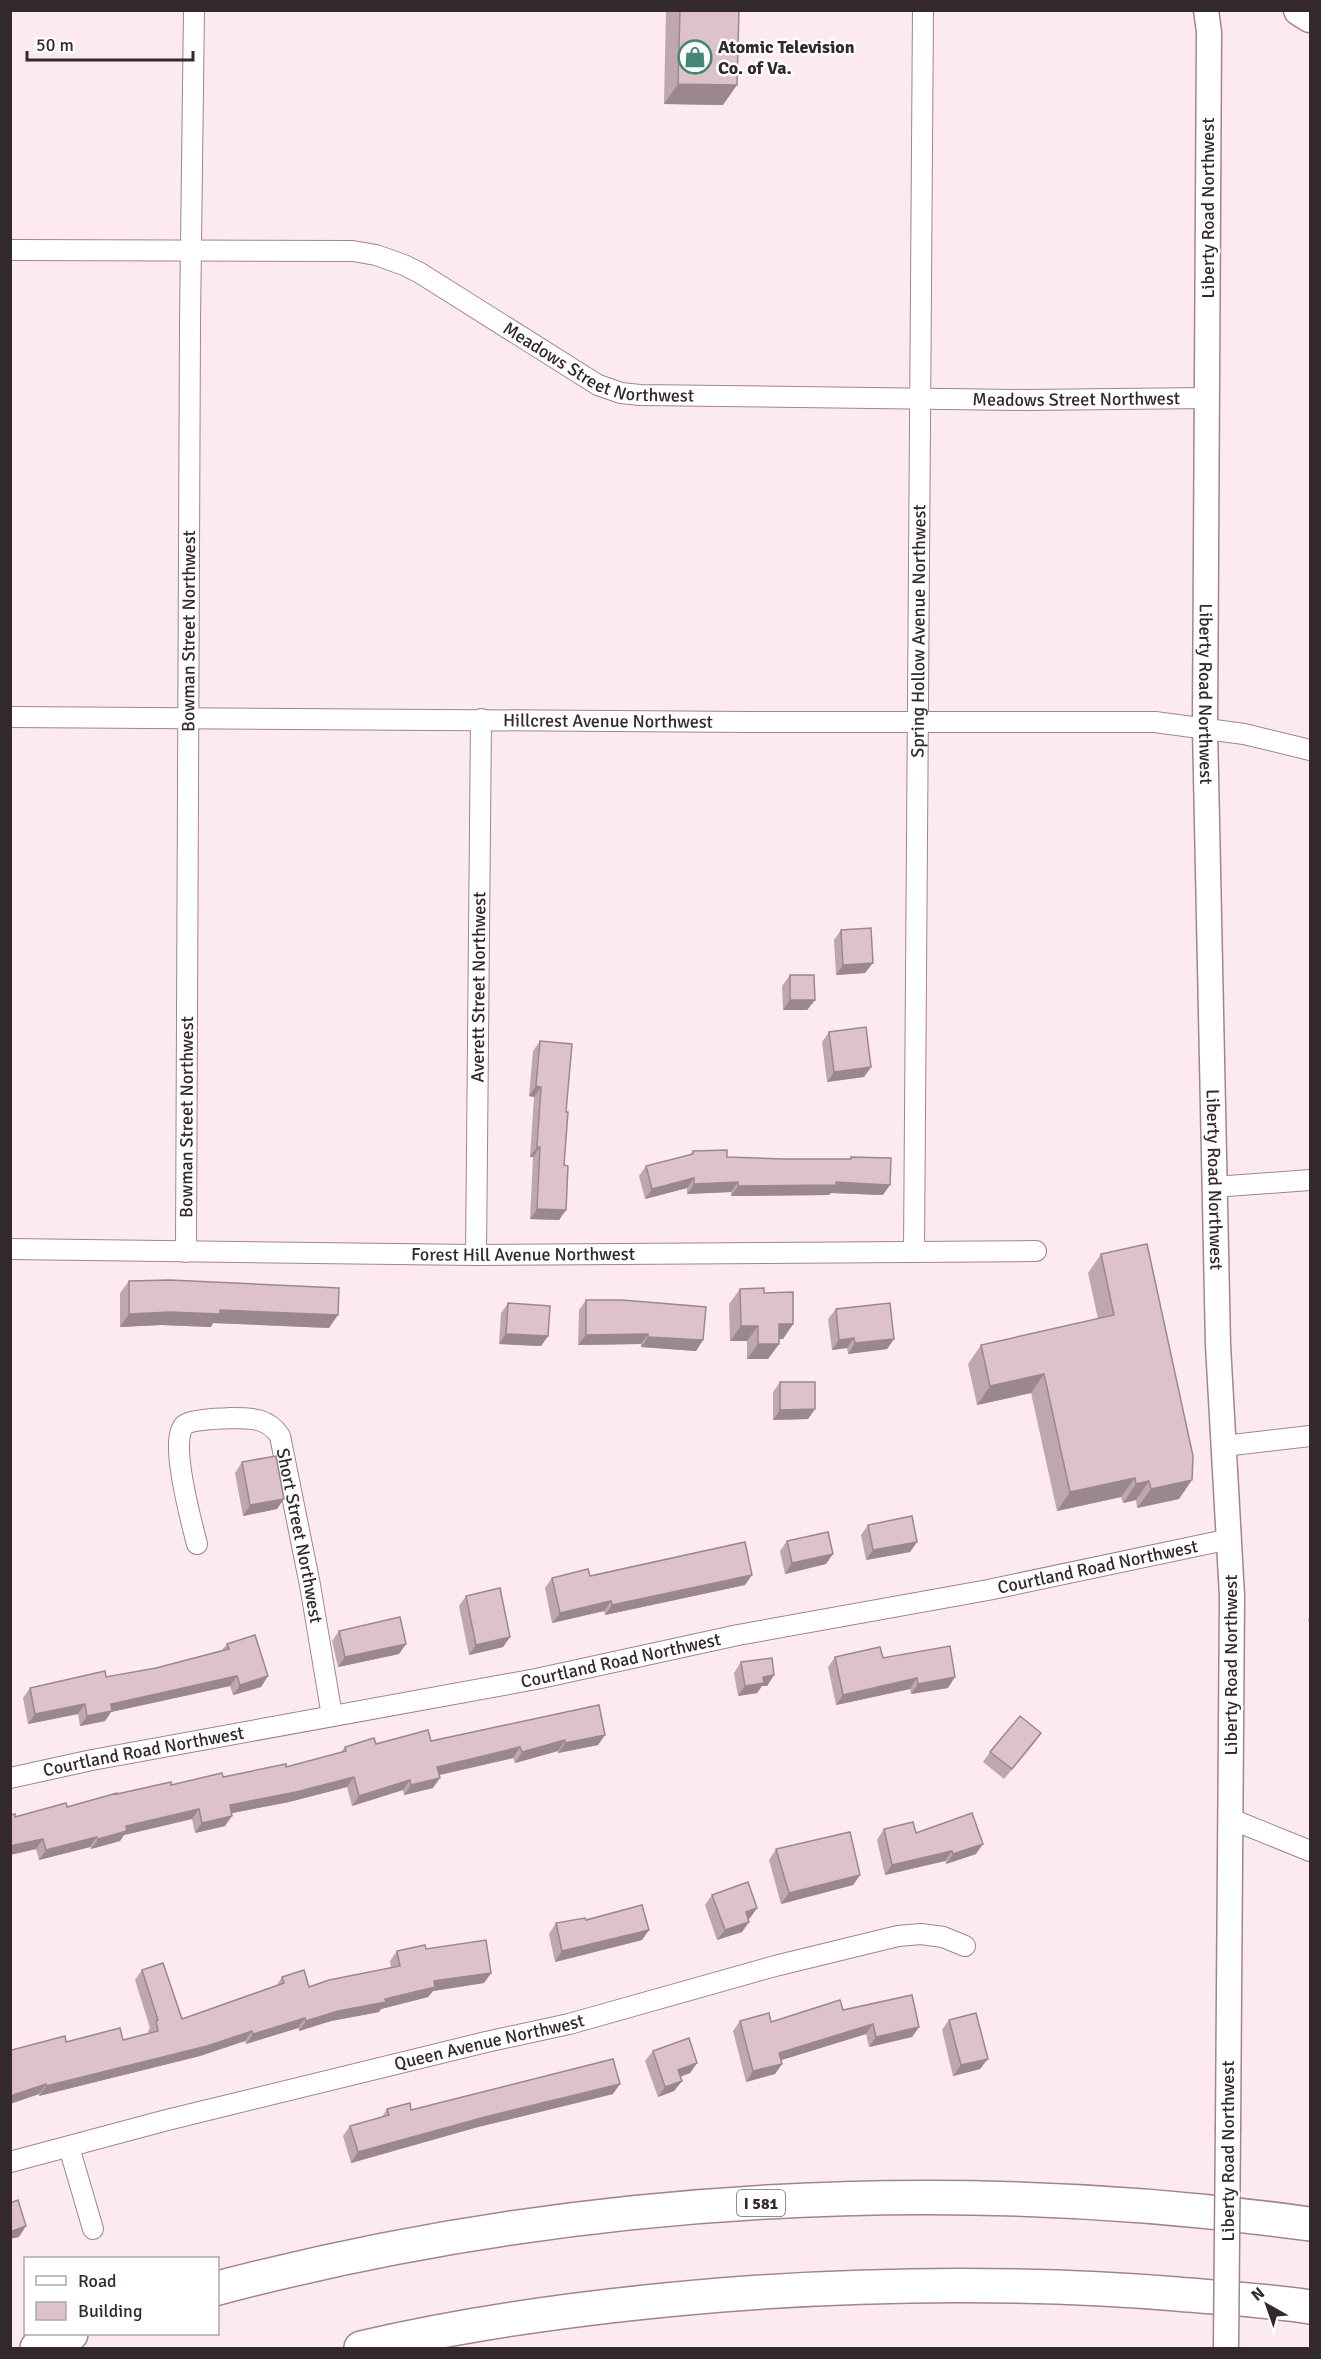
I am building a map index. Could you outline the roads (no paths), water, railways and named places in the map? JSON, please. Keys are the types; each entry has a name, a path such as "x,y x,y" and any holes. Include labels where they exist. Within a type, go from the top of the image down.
{"highway":[{"name":"I 581","path":"219,2288 376,2253 532,2226 615,2216 779,2202 860,2199 1026,2200 1192,2211 1311,2224"},
{"path":"361,2349 461,2327 544,2314 668,2299 876,2285 1128,2290 1311,2307"},
{"path":"37,2349 68,2335"}],"main road":[{"path":"1299,10 1311,17"}],"street":[{"name":"Bowman Street Northwest","path":"186,1252 194,10"},
{"name":"Spring Hollow Avenue Northwest","path":"914,1252 923,10"},
{"name":"Liberty Road Northwest","path":"1206,10 1209,32 1205,728 1218,1345 1230,1539 1233,1658 1226,2349"},
{"name":"Meadows Street Northwest","path":"10,250 352,251 376,255 420,273 598,385 621,393 1026,400 1207,398"},
{"name":"Hillcrest Avenue Northwest","path":"10,717 1155,722 1244,734 1311,750"},
{"name":"Averett Street Northwest","path":"476,1255 481,719"},
{"path":"1214,1187 1311,1180"},
{"name":"Forest Hill Avenue Northwest","path":"10,1249 476,1255 1036,1251"},
{"name":"Short Street Northwest","path":"197,1544 185,1492 178,1439 180,1431 186,1424 216,1419 263,1420 273,1426 280,1436 310,1585 332,1716"},
{"path":"1224,1446 1311,1436"},
{"name":"Courtland Road Northwest","path":"10,1778 92,1760 536,1679 738,1635 988,1590 1230,1539"},
{"path":"1231,1819 1311,1851"},
{"name":"Queen Avenue Northwest","path":"10,2163 167,2120 486,2042 570,2024 775,1966 898,1936 921,1934 943,1937 965,1946"},
{"path":"69,2146 93,2229"}],"place":[{"name":"Atomic Television Co. of Va.","path":"695,57"}]}
